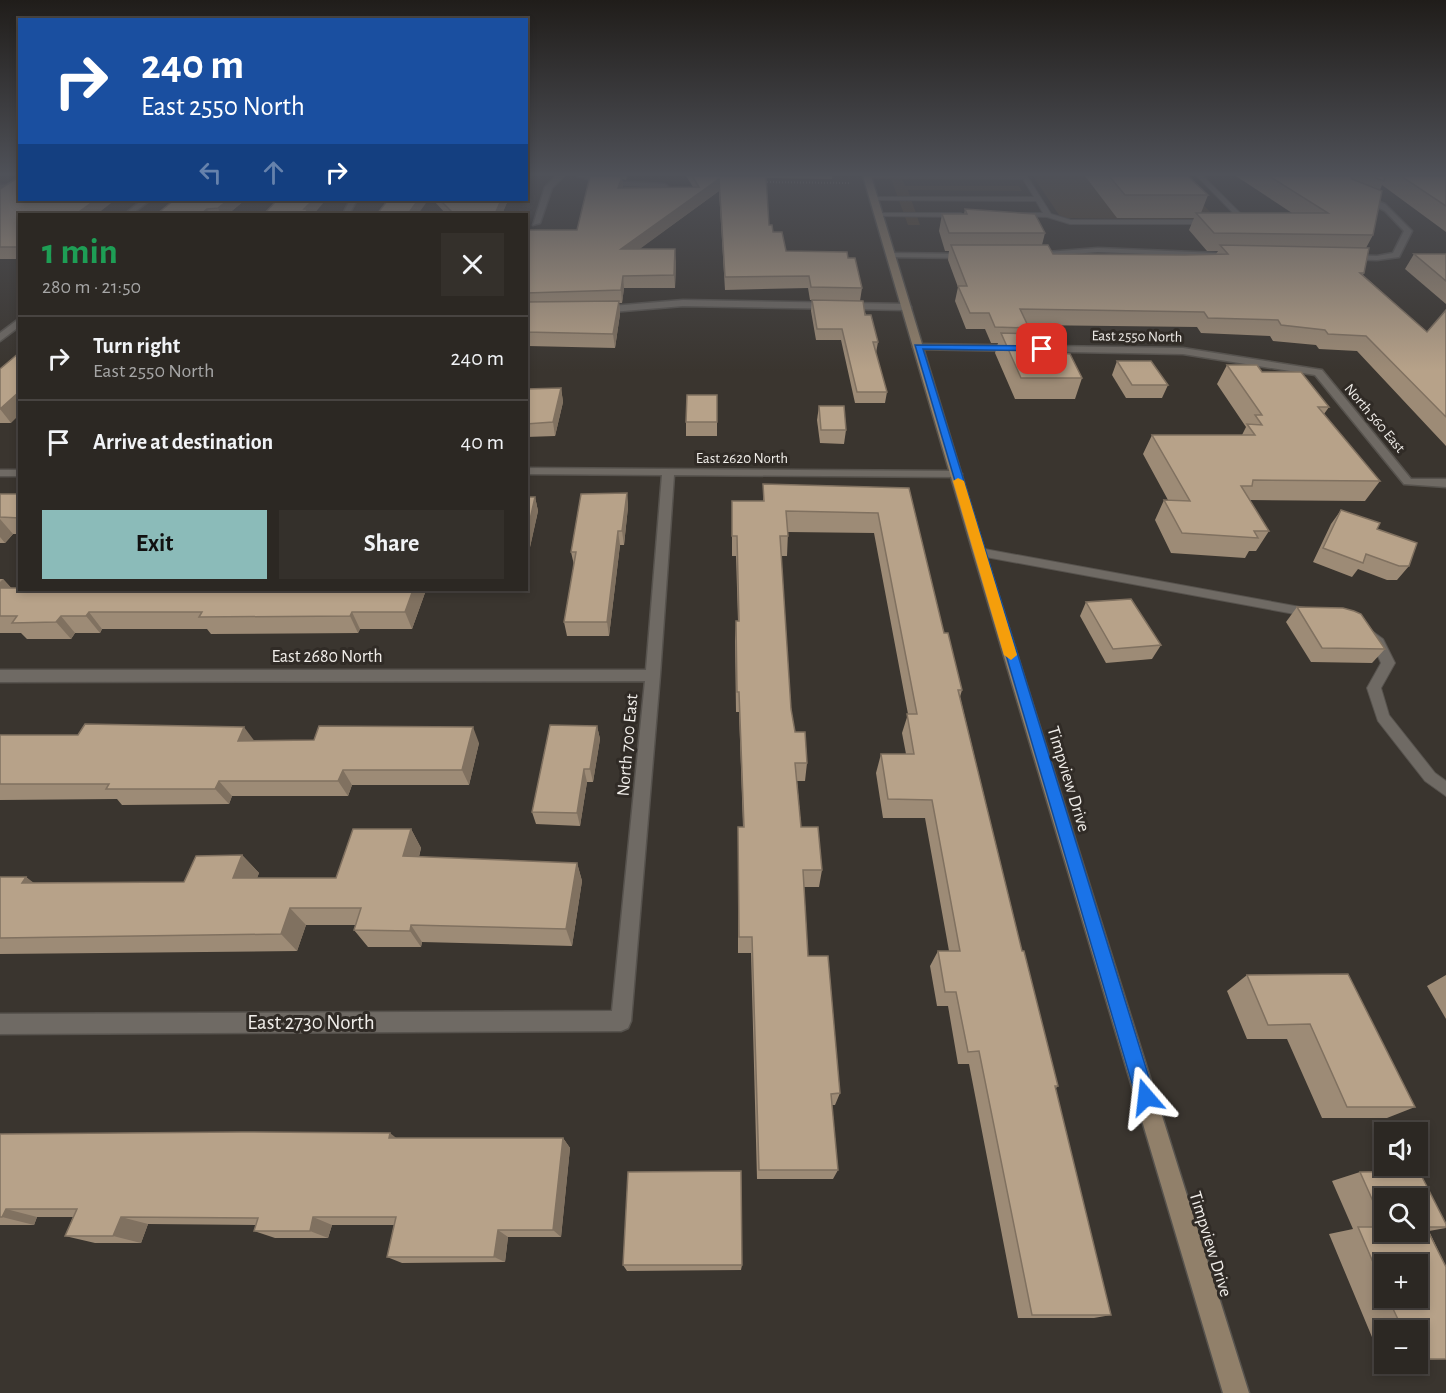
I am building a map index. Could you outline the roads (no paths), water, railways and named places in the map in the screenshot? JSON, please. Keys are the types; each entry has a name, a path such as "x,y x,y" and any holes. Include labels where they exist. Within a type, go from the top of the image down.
{"street":[{"name":"Timpview Drive","path":"887,241 979,552 1236,1393"},
{"path":"1341,257 1377,258 1396,255 1402,241"},
{"path":"1023,256 1098,250 1223,255"},
{"path":"891,255 983,256"},
{"path":"589,310 683,303 906,308"},
{"path":"0,338 18,323"},
{"name":"East 2550 North","path":"918,346 1183,351 1318,372"},
{"name":"North 560 East","path":"1318,372 1408,482 1446,483"},
{"name":"East 2620 North","path":"528,471 956,474"},
{"path":"0,472 18,472"},
{"name":"North 700 East","path":"621,1021 653,675 668,473"},
{"name":"East 2680 North","path":"0,676 653,675"},
{"name":"East 2730 North","path":"0,1024 621,1021"}],"lane":[{"path":"979,552 1287,610 1320,614"},
{"path":"1364,630 1378,642 1388,663 1374,688 1383,717 1430,777 1446,790"}]}
